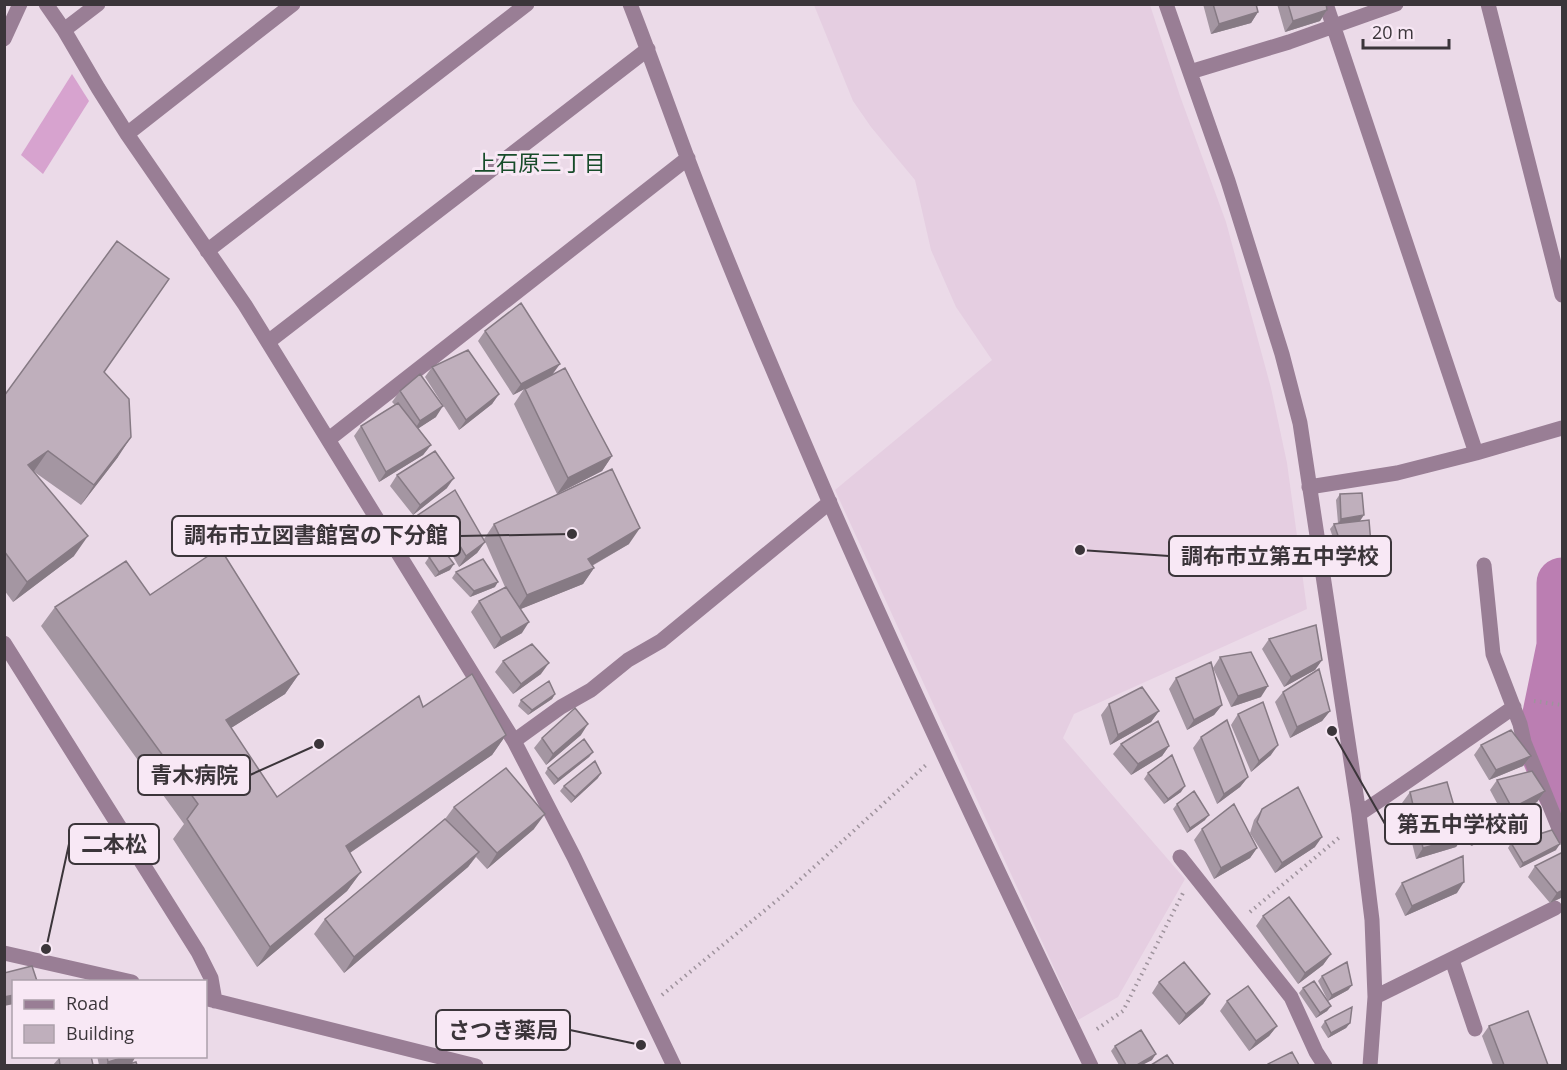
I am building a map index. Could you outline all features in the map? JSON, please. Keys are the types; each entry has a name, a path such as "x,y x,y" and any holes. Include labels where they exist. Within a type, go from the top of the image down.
{"street":[{"path":"4,39 20,4"},
{"path":"46,4 127,134 245,305 514,741 574,857 674,1065"},
{"path":"64,30 98,4"},
{"path":"127,134 293,4"},
{"path":"207,251 527,4"},
{"path":"630,4 688,158 753,320 830,502 942,751 1091,1065"},
{"path":"1166,4 1228,181 1282,354 1300,423 1372,920 1375,998 1370,1065"},
{"path":"1326,4 1476,453"},
{"path":"1190,72 1289,42 1396,4"},
{"path":"1488,4 1563,295"},
{"path":"268,342 648,49"},
{"path":"328,439 688,158"},
{"path":"1309,487 1397,473 1563,428"},
{"path":"514,741 561,707 591,690 628,660 661,641 830,502"},
{"path":"1484,565 1493,654 1520,724 1524,742 1563,836"},
{"path":"4,643 198,952 211,978 210,1000 476,1065"},
{"path":"1359,818 1440,757 1514,707"},
{"path":"1180,857 1291,997 1316,1052 1325,1065"},
{"path":"1375,998 1555,908"},
{"path":"4,952 128,980"},
{"path":"1452,960 1475,1029"}],"path":[{"path":"1536,700 1563,705"},
{"path":"646,1008 781,897 942,751"},
{"path":"1236,928 1245,916 1359,818"},
{"path":"1078,1040 1123,1011 1193,873"}],"shaded area":[{"path":"814,5 1150,5 1226,222 1271,388 1287,463 1307,609 1074,714 1063,738 1185,879 1118,997 1078,1020 835,490 992,360 956,307 931,250 915,180 871,127 853,101"},
{"path":"72,74 89,101 43,174 21,155"}],"building":[{"path":"1213,4 1256,4 1258,12 1219,24"},
{"path":"1288,4 1326,4 1327,10 1293,21"},
{"path":"117,241 169,279 104,372 129,399 131,437 94,485 48,451 28,465 88,536 27,582 4,551 4,396"},
{"path":"521,303 560,364 521,384 485,331"},
{"path":"468,350 499,394 466,420 432,367"},
{"path":"565,368 612,456 568,478 525,389"},
{"path":"420,374 443,406 420,421 400,391"},
{"path":"398,403 431,445 386,472 361,426"},
{"path":"435,451 454,478 420,505 397,475"},
{"path":"612,469 640,528 588,559 594,568 527,595 494,524"},
{"path":"455,490 485,542 466,556 454,536 437,543 418,515"},
{"path":"1362,493 1364,515 1341,519 1340,494"},
{"path":"1369,520 1371,544 1345,556 1334,524"},
{"path":"220,548 299,674 226,720 277,797 419,696 423,707 472,674 506,735 346,846 361,872 270,947 187,819 198,804 55,607 126,561 150,595"},
{"path":"445,552 454,564 439,572 429,557"},
{"path":"483,559 498,582 474,591 456,572"},
{"path":"506,587 529,622 501,638 479,601"},
{"path":"1316,625 1322,660 1291,677 1269,639"},
{"path":"532,644 549,663 521,684 503,661"},
{"path":"1251,652 1268,686 1238,696 1220,657"},
{"path":"1211,662 1222,705 1194,720 1176,678"},
{"path":"1319,669 1330,711 1297,727 1283,692"},
{"path":"549,681 555,694 532,710 521,700"},
{"path":"1142,687 1159,711 1118,735 1109,704"},
{"path":"1263,702 1278,745 1259,761 1238,714"},
{"path":"575,708 588,724 553,754 542,738"},
{"path":"1227,720 1248,777 1224,794 1201,737"},
{"path":"1158,721 1169,746 1138,764 1121,744"},
{"path":"1511,730 1531,756 1496,770 1481,745"},
{"path":"584,739 593,752 558,779 548,768"},
{"path":"1172,755 1185,786 1168,799 1148,773"},
{"path":"595,761 601,773 575,797 564,786"},
{"path":"506,768 545,814 497,853 454,807"},
{"path":"1532,771 1545,791 1512,808 1497,780"},
{"path":"1447,782 1463,837 1423,848 1410,792"},
{"path":"1298,787 1322,837 1282,863 1257,822 1262,809"},
{"path":"1194,791 1209,815 1190,828 1177,804"},
{"path":"1234,804 1257,848 1221,868 1202,829"},
{"path":"445,819 479,852 354,957 325,919"},
{"path":"1552,830 1560,844 1523,863 1511,843"},
{"path":"1563,852 1563,890 1557,893 1535,866"},
{"path":"1463,856 1464,882 1412,906 1402,883"},
{"path":"1289,897 1331,954 1305,973 1263,916"},
{"path":"1184,962 1210,994 1186,1014 1159,982"},
{"path":"1347,962 1352,985 1332,995 1322,976"},
{"path":"32,966 37,980 12,980 12,995 4,997 4,973"},
{"path":"1314,981 1331,1006 1320,1013 1303,988"},
{"path":"1248,986 1277,1026 1256,1041 1227,1001"},
{"path":"1352,1007 1350,1023 1331,1033 1325,1021"},
{"path":"1528,1011 1548,1065 1504,1065 1489,1026"},
{"path":"1141,1030 1156,1054 1137,1065 1126,1065 1115,1046"},
{"path":"1292,1052 1299,1065 1268,1065 1268,1064"},
{"path":"1167,1055 1174,1065 1151,1065"},
{"path":"59,1058 91,1058 93,1065 60,1065"},
{"path":"107,1058 121,1058 108,1062"}],"waterway":[{"path":"1562,583 1562,646 1542,743 1562,790"}],"place":[{"name":"調布市立図書館宮の下分館","path":"572,534"},
{"name":"調布市立第五中学校","path":"1080,550"},
{"name":"第五中学校前","path":"1332,731"},
{"name":"青木病院","path":"319,744"},
{"name":"二本松","path":"46,949"},
{"name":"さつき薬局","path":"641,1045"}],"district":[{"name":"上石原三丁目","path":"540,162"}]}
